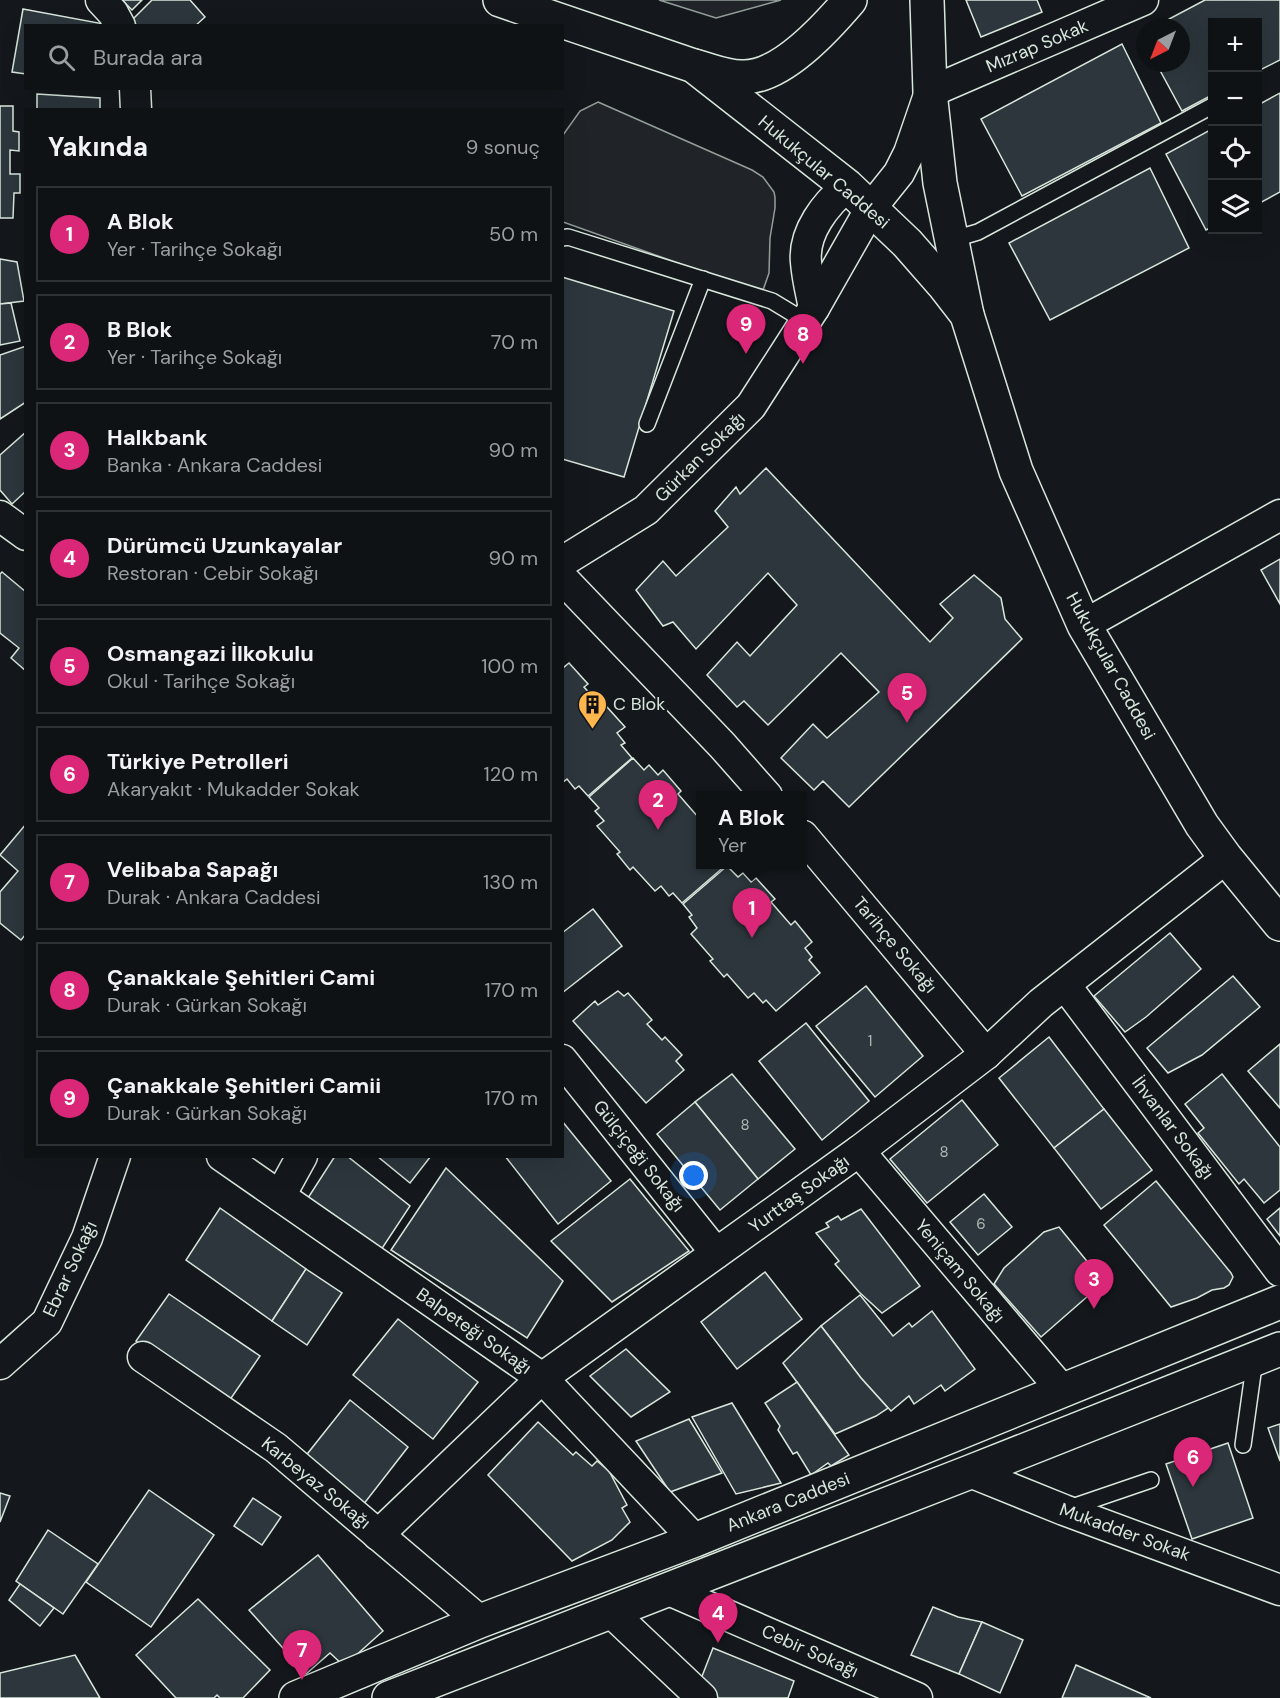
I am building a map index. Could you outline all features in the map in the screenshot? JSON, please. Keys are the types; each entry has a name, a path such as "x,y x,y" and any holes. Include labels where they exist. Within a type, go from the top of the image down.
{"main road":[{"name":"Hukukçular Caddesi","path":"500,0 694,66 745,78 764,72 792,56 811,41 850,0"},
{"name":"Hukukçular Caddesi","path":"927,0 930,92 940,183 967,315 1017,471 1084,625 1202,825 1280,924"},
{"name":"Hukukçular Caddesi","path":"694,66 847,186 928,267 967,315"},
{"name":"Ankara Caddesi","path":"296,1698 480,1621 695,1540 1280,1302"},
{"name":"Ankara Caddesi","path":"389,1698 1268,1354"}],"street":[{"path":"101,0 113,13 119,24"},
{"name":"Mızrap Sokak","path":"930,92 1143,0"},
{"path":"135,90 136,108"},
{"name":"Gürkan Sokağı","path":"564,561 646,510 751,406 810,315 871,208 899,173 909,153 930,92"},
{"path":"810,315 805,260 810,236 817,219 831,200 847,186"},
{"path":"1084,625 1280,515"},
{"path":"0,516 24,534"},
{"path":"564,580 763,791"},
{"name":"Tarihçe Sokağı","path":"807,841 986,1054"},
{"name":"Yurttaş Sokağı","path":"378,1535 542,1378 859,1151 986,1054 1041,1003 1226,858"},
{"name":"İhvanlar Sokağı","path":"1065,985 1280,1270"},
{"name":"Gülçiçeği Sokağı","path":"564,1062 716,1253"},
{"name":"Yeniçam Sokağı","path":"859,1151 1062,1390"},
{"name":"Ebrar Sokağı","path":"0,1364 47,1322 87,1238 114,1158"},
{"name":"Balpeteği Sokağı","path":"225,1158 542,1378 695,1540"},
{"path":"280,1196 301,1158"},
{"name":"Karbeyaz Sokağı","path":"143,1358 276,1448 480,1621"},
{"name":"Mukadder Sokak","path":"970,1472 1064,1510 1280,1590"},
{"name":"Cebir Sokağı","path":"669,1590 917,1698"},
{"path":"611,1612 702,1698"}],"lane":[{"path":"951,240 978,232 1208,108"},
{"path":"564,238 703,279 810,315"},
{"path":"647,424 703,279"},
{"path":"1242,1445 1268,1354"},
{"path":"1064,1510 1151,1480"}],"shaded area":[{"path":"659,0 781,0 716,18"},
{"path":"598,102 752,170 763,177 774,192 775,208 770,238 769,273 762,293 564,222 564,134 580,111"}],"building":[{"path":"122,0 142,0 132,10"},
{"path":"152,0 190,0 205,17 197,24 135,24 132,20"},
{"path":"966,0 1037,0 1042,12 981,37"},
{"path":"1205,0 1280,0 1280,60 1262,69 1262,18 1208,18 1208,97 1182,111 1161,72 1190,72 1190,18 1171,18"},
{"path":"23,9 104,24 24,24 24,74 12,72"},
{"path":"1122,44 1161,123 1022,196 981,119"},
{"path":"1280,93 1280,192 1262,202 1262,126 1262,103"},
{"path":"37,94 100,98 100,108 37,108"},
{"path":"0,106 13,106 13,131 19,132 19,151 10,150 10,174 20,174 20,193 14,193 13,218 0,218"},
{"path":"1208,131 1208,229 1206,230 1166,154"},
{"path":"1150,168 1189,248 1050,320 1009,243"},
{"path":"0,259 17,262 24,301 0,304"},
{"path":"564,278 674,311 624,477 564,460"},
{"path":"11,303 20,341 0,345 0,304"},
{"path":"24,347 24,403 0,419 0,355"},
{"path":"24,434 24,493 12,504 0,490 0,455"},
{"path":"766,468 930,642 953,618 940,604 974,575 1001,598 1005,619 1022,639 849,807 823,781 814,790 781,758 813,724 827,738 879,692 841,653 768,725 744,701 737,707 707,675 737,642 750,656 797,605 768,573 696,649 673,622 663,626 636,590 663,561 676,576 728,527 715,511 736,487 740,494"},
{"path":"1280,559 1280,604 1261,570"},
{"path":"2,572 24,590 24,669 11,658 19,648 0,633 0,574"},
{"name":"C Blok","path":"569,663 588,684 584,687 625,727 617,733 625,743 621,745 632,758 588,796 579,786 575,789 567,779 564,781 564,667"},
{"path":"633,758 644,770 649,765 658,775 663,770 681,791 678,794 696,815 696,869 721,869 682,903 673,893 669,896 661,886 655,891 633,867 630,870 617,854 620,852 597,826 604,821 595,811 599,808 589,797"},
{"path":"24,826 24,936 21,940 0,923 0,892 18,871 0,855"},
{"path":"724,869 730,869 738,877 743,873 751,882 756,878 775,899 771,902 791,925 795,921 812,942 805,948 812,957 809,960 820,973 776,1011 766,1000 763,1003 754,993 748,998 727,974 724,977 710,961 713,959 691,934 697,928 689,917 692,915 683,904"},
{"path":"593,909 622,946 564,991 564,931"},
{"path":"1170,933 1201,969 1146,1017 1125,1032 1094,996"},
{"path":"1233,976 1260,1007 1202,1055 1168,1073 1147,1048"},
{"path":"866,986 923,1056 875,1097 816,1026"},
{"path":"618,991 624,996 628,993 652,1020 647,1024 662,1040 665,1037 682,1055 676,1061 684,1070 646,1103 573,1021 595,1001 598,1005"},
{"path":"806,1023 869,1101 822,1140 759,1061"},
{"path":"1049,1037 1104,1109 1054,1148 999,1078"},
{"path":"1280,1044 1280,1108 1248,1071"},
{"path":"732,1074 795,1149 758,1179 695,1102"},
{"path":"1222,1074 1280,1147 1280,1190 1264,1203 1244,1179 1239,1184 1198,1133 1204,1128 1185,1104"},
{"path":"962,1100 998,1145 927,1203 890,1159"},
{"path":"695,1102 758,1179 720,1210 657,1134"},
{"path":"1104,1109 1152,1170 1101,1209 1054,1148"},
{"path":"564,1123 611,1181 558,1224 507,1158 564,1158"},
{"path":"334,1158 350,1158 410,1206 381,1250 306,1201"},
{"path":"379,1158 429,1158 410,1183"},
{"path":"446,1168 563,1281 527,1338 391,1250"},
{"path":"630,1179 689,1251 612,1302 551,1241"},
{"path":"1156,1181 1231,1273 1233,1277 1229,1285 1171,1307 1104,1225"},
{"path":"984,1194 1012,1227 978,1255 950,1222"},
{"path":"220,1208 306,1269 272,1321 186,1260"},
{"path":"1280,1208 1280,1236 1267,1219"},
{"path":"861,1209 920,1286 882,1313 859,1292 835,1264 839,1261 816,1233 829,1227 826,1223 838,1216 841,1220"},
{"path":"1059,1227 1104,1282 1041,1337 994,1284 1004,1268 1044,1232"},
{"path":"306,1269 342,1293 307,1345 272,1321"},
{"path":"765,1272 802,1319 737,1369 701,1322"},
{"path":"169,1294 260,1356 227,1404 136,1341"},
{"path":"860,1295 893,1336 909,1323 912,1327 932,1311 975,1369 945,1391 941,1385 914,1404 909,1396 891,1411 861,1378 821,1326"},
{"path":"398,1319 478,1382 433,1439 353,1375"},
{"path":"821,1326 861,1378 888,1408 876,1416 835,1434 783,1363"},
{"path":"626,1349 670,1392 631,1417 590,1376"},
{"path":"797,1382 849,1455 831,1466 828,1463 811,1475 797,1452 793,1454 778,1430 780,1426 765,1403"},
{"path":"350,1400 408,1447 363,1505 304,1458"},
{"path":"732,1403 781,1483 736,1494 692,1417"},
{"path":"689,1419 722,1473 670,1492 636,1441"},
{"path":"538,1422 573,1455 576,1452 592,1466 597,1461 609,1471 627,1505 622,1508 630,1522 612,1540 572,1561 488,1475"},
{"path":"1280,1424 1280,1461 1268,1428"},
{"path":"1228,1443 1253,1518 1192,1539 1166,1464"},
{"path":"149,1490 214,1535 151,1627 86,1582"},
{"path":"0,1493 10,1496 0,1522"},
{"path":"253,1498 281,1517 262,1545 234,1526"},
{"path":"48,1530 98,1564 63,1614 16,1581"},
{"path":"318,1555 383,1631 344,1666 330,1653 306,1674 249,1610"},
{"path":"20,1584 54,1608 40,1626 9,1600"},
{"path":"198,1599 270,1670 243,1698 220,1698 217,1695 214,1698 176,1698 136,1655"},
{"path":"933,1607 958,1617 982,1622 959,1674 911,1655"},
{"path":"982,1622 1023,1640 1000,1693 959,1674"},
{"path":"713,1648 794,1681 788,1698 713,1698 699,1684"},
{"path":"75,1655 100,1698 0,1698 0,1673"},
{"path":"1076,1665 1151,1698 1062,1698"}],"place":[{"name":"Çanakkale Şehi̇tleri̇ Cami̇i̇","path":"746,354"},
{"name":"Çanakkale Şehitleri Cami","path":"803,364"},
{"name":"Osmangazi İlkokulu","path":"907,723"},
{"name":"C Blok","path":"592,730"},
{"name":"B Blok","path":"658,830"},
{"name":"A Blok","path":"752,938"},
{"name":"Halkbank","path":"1094,1309"},
{"name":"Türkiye Petrolleri","path":"1193,1487"},
{"name":"Dürümcü Uzunkayalar","path":"718,1643"},
{"name":"Velibaba Sapağı","path":"302,1680"}]}
